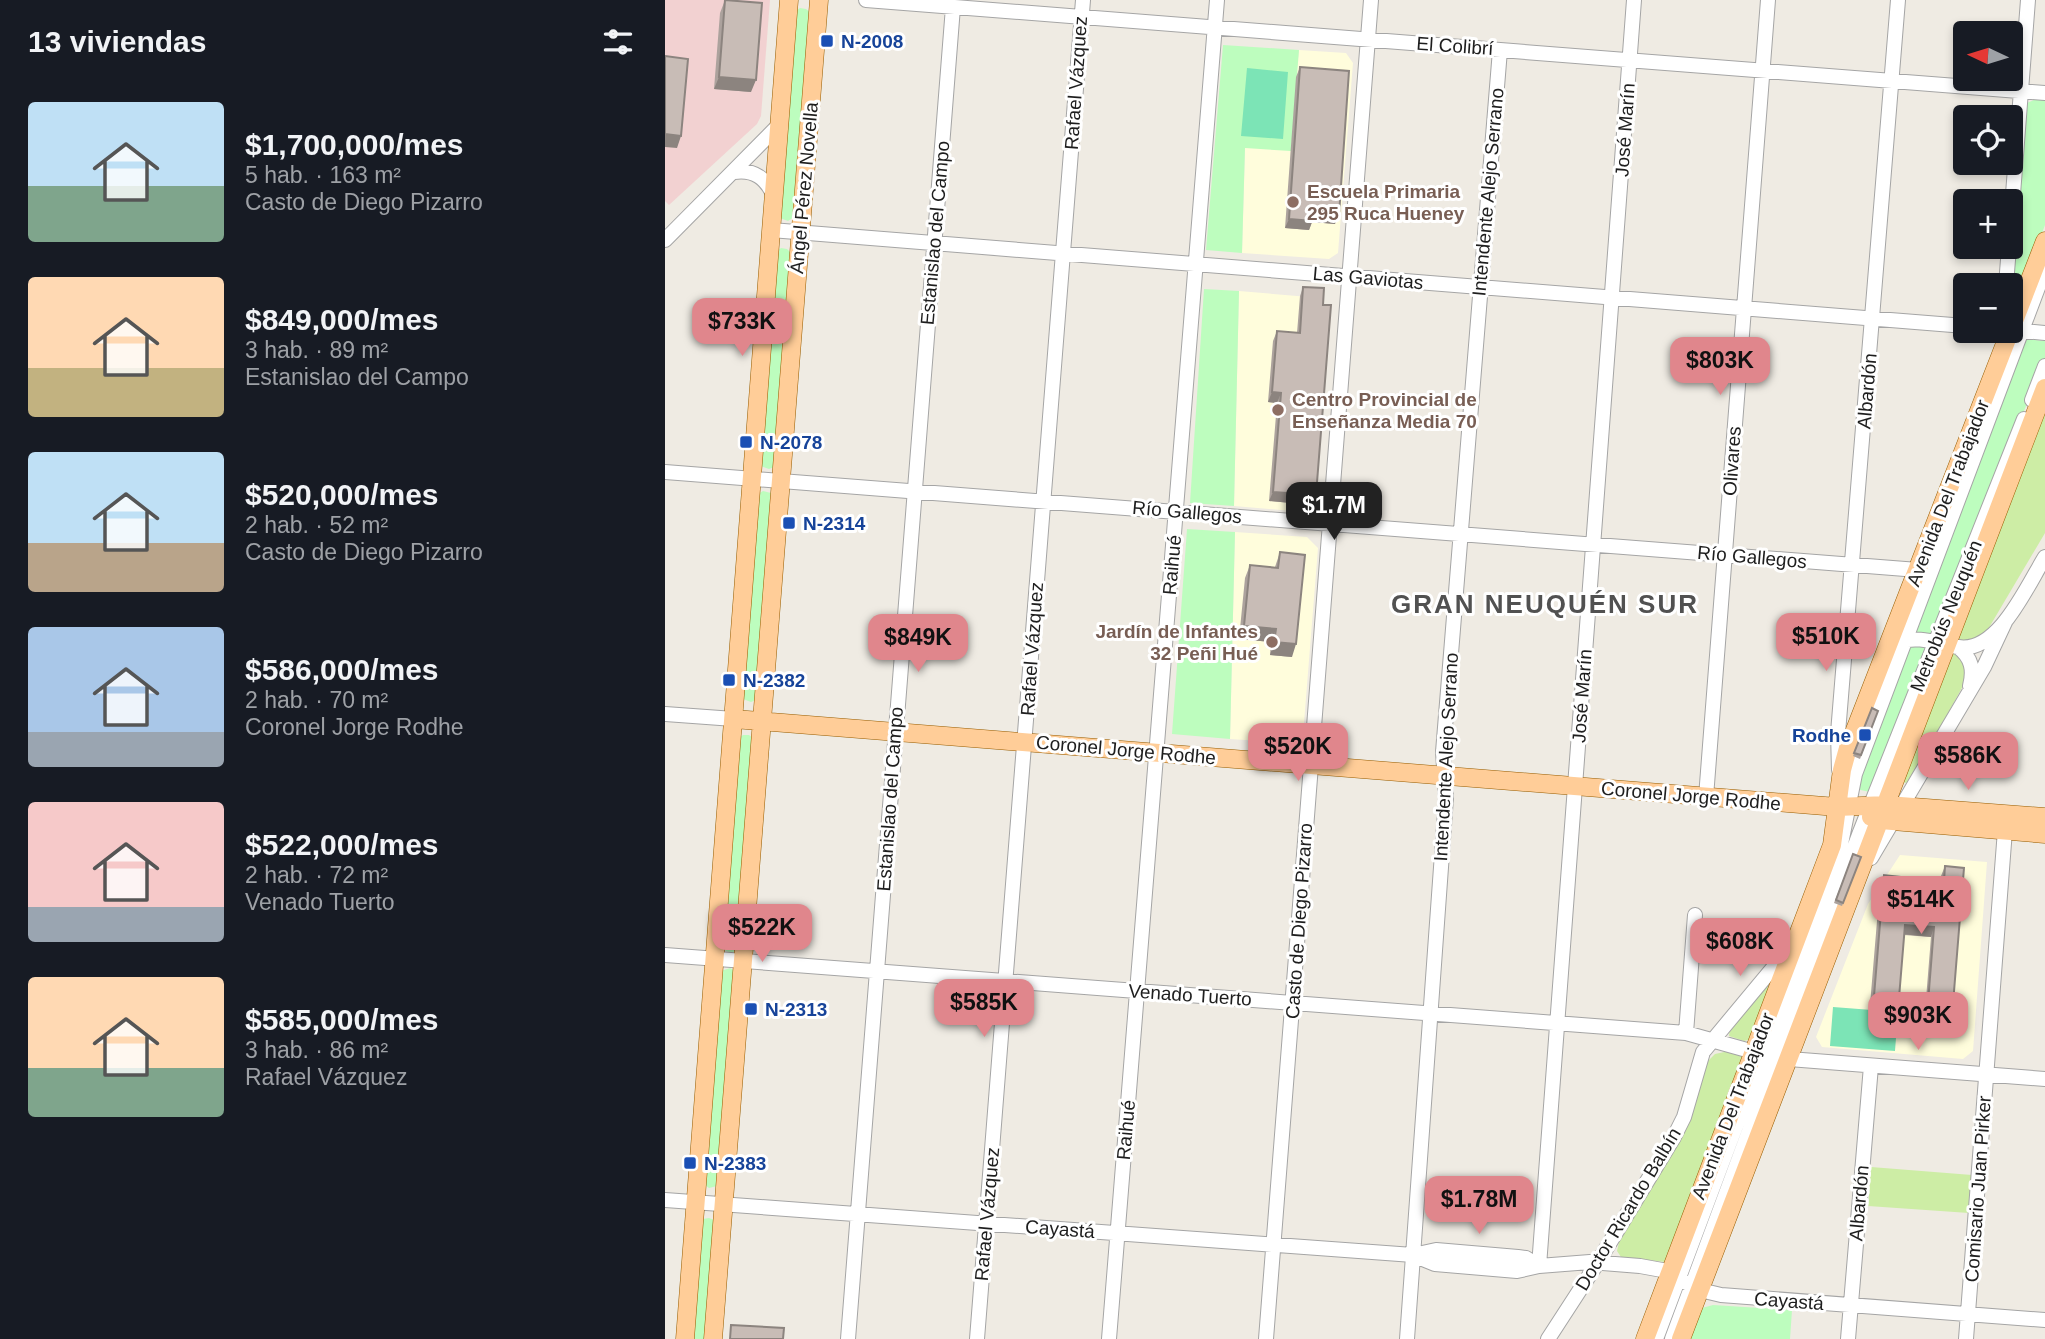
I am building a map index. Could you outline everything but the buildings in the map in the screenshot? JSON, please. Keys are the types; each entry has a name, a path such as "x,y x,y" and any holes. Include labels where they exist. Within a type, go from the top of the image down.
{"main road":[{"name":"Ángel Pérez Novella","path":"685,1339 789,0"},
{"name":"Ángel Pérez Novella","path":"713,1339 819,0"},
{"name":"Avenida Del Trabajador","path":"2023,302 2045,242"},
{"name":"Avenida Del Trabajador","path":"1681,1339 1685,1282 1754,1052 1845,808 1848,748 2008,343"},
{"name":"Avenida Del Trabajador","path":"1645,1339 1685,1282 1789,1059 2045,388"},
{"name":"Coronel Jorge Rodhe","path":"734,719 1845,808 2045,834"},
{"name":"Coronel Jorge Rodhe","path":"1884,812 2045,817"}],"street":[{"name":"El Colibrí","path":"866,0 1953,86"},
{"name":"Rafael Vázquez","path":"977,1339 1083,0"},
{"name":"Raihué","path":"1109,1339 1217,0"},
{"name":"Casto de Diego Pizarro","path":"1266,1339 1371,0"},
{"name":"José Marín","path":"1539,1266 1635,0"},
{"name":"Olivares","path":"1706,797 1768,0"},
{"name":"Albardón","path":"1845,778 1838,733 1898,0"},
{"path":"2023,65 2028,0"},
{"name":"Estanislao del Campo","path":"848,1339 953,7"},
{"name":"Intendente Alejo Serrano","path":"1407,1339 1446,798 1443,751 1500,50"},
{"path":"2013,189 2021,91"},
{"name":"El Colibrí","path":"2021,91 2045,93"},
{"path":"665,240 779,125"},
{"path":"734,172 753,172 765,181 774,196"},
{"name":"Las Gaviotas","path":"771,230 1953,325"},
{"name":"Metrobús Neuquén","path":"2023,311 2045,269"},
{"path":"2023,331 2045,333"},
{"name":"Metrobús Neuquén","path":"1672,1339 1685,1282 1840,849 1845,808 1855,774 2008,343"},
{"name":"Metrobús Neuquén","path":"1947,645 2045,366"},
{"name":"Río Gallegos","path":"665,472 1918,570"},
{"path":"1884,812 1964,700 1989,658 2006,620 2045,557"},
{"path":"1885,654 1895,643 1915,638 1969,648 1985,642 2006,620"},
{"path":"1947,645 1966,654 1972,664 1972,679 1964,700"},
{"path":"1845,778 1848,776 1847,772 1896,647 1894,664 1845,778"},
{"name":"Coronel Jorge Rodhe","path":"665,714 734,719"},
{"name":"Metrobús Neuquén","path":"1656,1339 1685,1282 1884,812"},
{"path":"1869,827 1871,831 1835,923 1829,921 1865,829 1869,827"},
{"name":"Comisario Juan Pirker","path":"1966,1339 2005,830"},
{"path":"1686,1033 1695,915"},
{"name":"Doctor Ricardo Balbín","path":"1548,1339 1679,1128 1698,1064 1712,1039 1796,940"},
{"name":"Venado Tuerto","path":"665,955 1686,1033 1754,1052"},
{"path":"1789,1059 2045,1079"},
{"name":"Albardón","path":"1848,1339 1871,1066"},
{"name":"Cayastá","path":"665,1200 1413,1255 1430,1250 1450,1251 1522,1257 1539,1266 1598,1262 1646,1266 1721,1295 2045,1320"}],"shaded area":[{"path":"665,0 770,0 761,116 757,124 669,205 665,201"},
{"name":"Escuela Primaria 295 Ruca Hueney","path":"1299,50 1346,53 1353,63 1338,253 1329,259 1242,253 1245,148 1296,77"},
{"name":"Centro Provincial de Enseñanza Media 70","path":"1239,291 1321,298 1320,314 1328,315 1312,505 1304,504 1304,512 1234,506"},
{"name":"Jardín de Infantes 32 Peñi Hué","path":"1235,532 1307,537 1318,548 1303,735 1293,743 1230,739"},
{"path":"1900,855 1987,862 1973,1051 1963,1059 1822,1047 1816,1037 1868,904"}],"green space":[{"path":"800,8 811,13 794,217 788,221 780,218 796,11"},
{"path":"1223,45 1299,50 1291,151 1245,148 1242,253 1206,250"},
{"path":"1247,68 1288,72 1283,139 1241,136"},
{"path":"2036,99 2045,100 2045,225 2023,284 2023,273 2013,273 2014,259 2023,259 2023,189 2019,189 2020,175 2023,175 2027,103"},
{"path":"781,248 791,253 774,467 769,469 761,466 777,251"},
{"path":"1204,289 1239,291 1234,506 1190,503"},
{"path":"2026,339 2045,341 2045,358 1937,631 1932,635 1915,633"},
{"path":"2045,406 2045,533 1987,631 1981,637 1959,643 1955,635"},
{"path":"763,491 771,493 756,700 751,702 743,699 758,494"},
{"path":"1187,529 1235,532 1230,739 1172,734"},
{"path":"1907,645 1928,646 1870,792 1856,789"},
{"path":"1956,652 1967,666 1964,684 1911,781 1905,783 1902,781 1951,653"},
{"path":"743,735 754,739 736,951 731,953 724,950 739,738"},
{"path":"730,968 735,971 717,1186 709,1188 705,1185 721,971"},
{"path":"1776,976 1751,1039 1744,1041 1729,1036 1730,1028"},
{"path":"1833,1007 1898,1012 1895,1051 1830,1046"},
{"path":"1729,1051 1741,1054 1743,1059 1665,1262 1621,1257 1617,1251 1619,1242 1685,1130 1707,1062 1715,1054"},
{"path":"1871,1167 1972,1175 1969,1213 1868,1206"},
{"path":"703,1219 714,1220 708,1339 690,1339"},
{"path":"1713,1305 1792,1310 1790,1339 1688,1339 1702,1308"}],"place":[{"name":"N-2008","path":"827,41"},
{"name":"Escuela Primaria 295 Ruca Hueney","path":"1293,202"},
{"name":"Centro Provincial de Enseñanza Media 70","path":"1278,410"},
{"name":"N-2078","path":"746,442"},
{"name":"N-2314","path":"789,523"},
{"name":"Jardín de Infantes 32 Peñi Hué","path":"1272,642"},
{"name":"N-2382","path":"729,680"},
{"name":"Rodhe","path":"1865,735"},
{"name":"N-2313","path":"751,1009"},
{"name":"N-2383","path":"690,1163"}],"district":[{"name":"GRAN NEUQUÉN SUR","path":"1545,604"}]}
